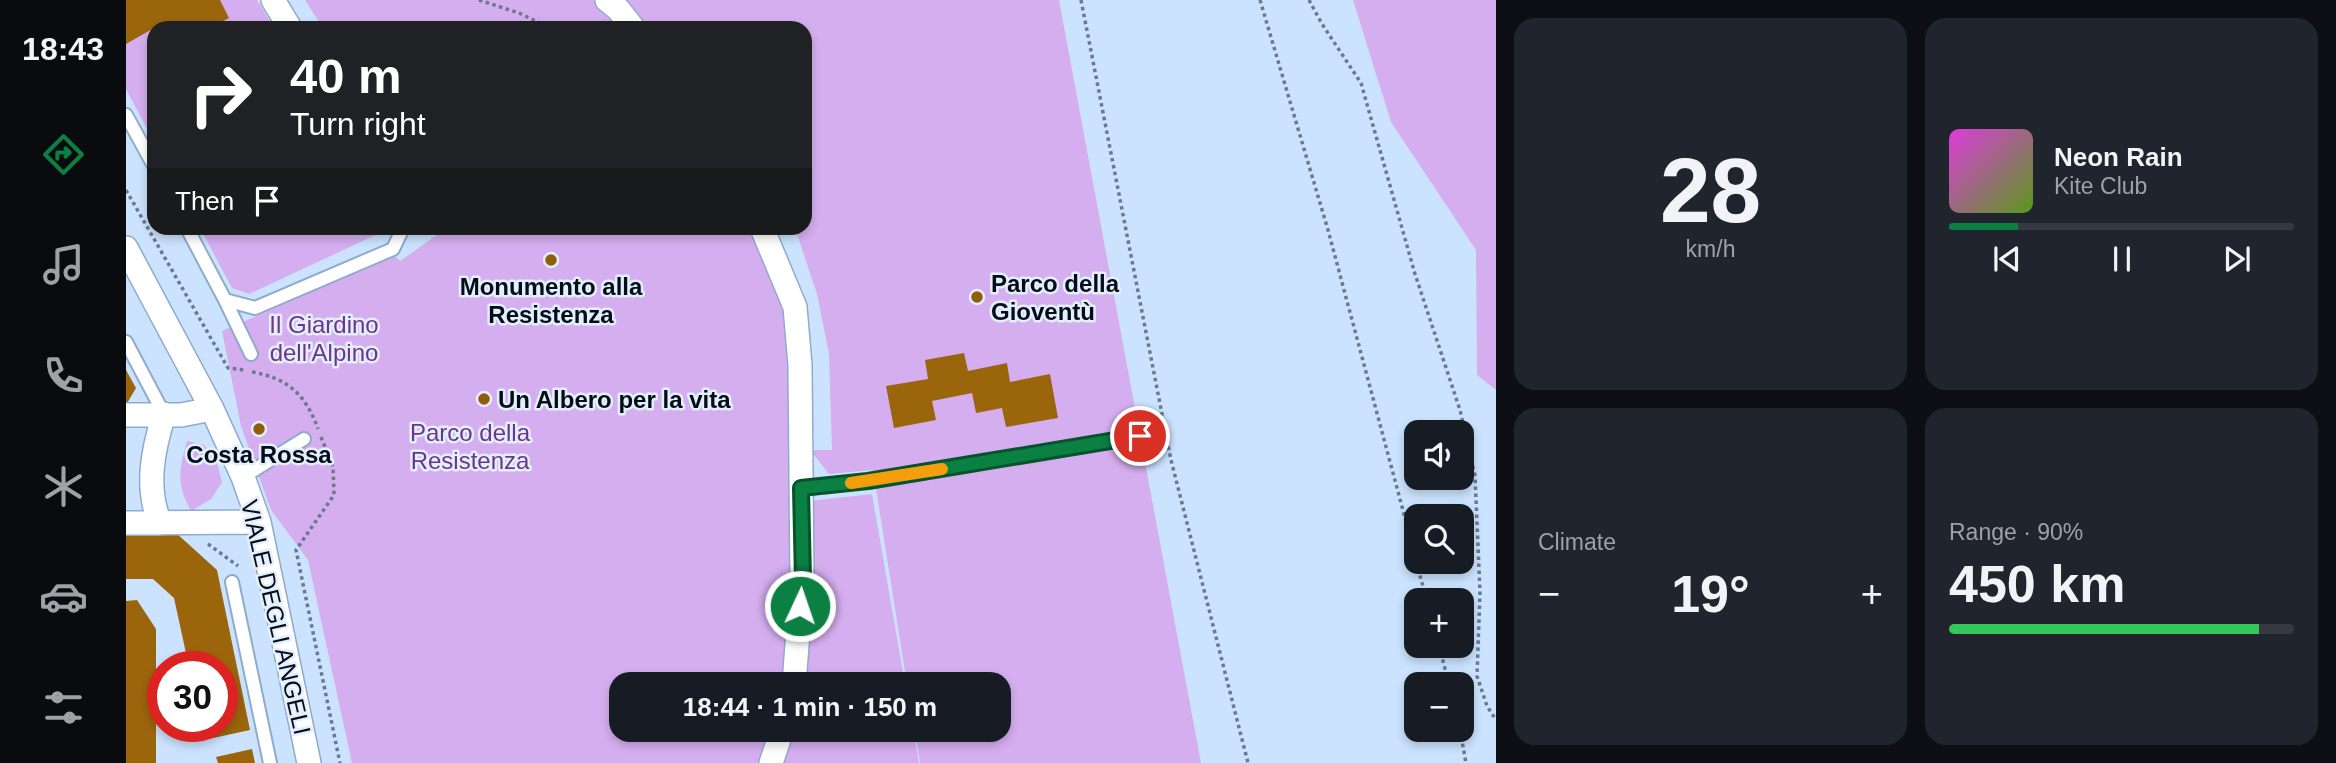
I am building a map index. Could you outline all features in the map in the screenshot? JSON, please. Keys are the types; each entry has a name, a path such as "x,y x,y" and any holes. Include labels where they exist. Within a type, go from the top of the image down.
{"street":[{"path":"273,0 286,21"},
{"path":"607,0 626,21"},
{"path":"765,235 794,307 800,365 803,580 795,672"},
{"name":"VIALE DEGLI ANGELI","path":"126,248 212,409 243,477 259,522 309,763"},
{"path":"126,415 181,415 212,409"},
{"path":"160,523 152,500 151,469 154,446 164,414"},
{"path":"126,523 259,522"},
{"path":"771,763 778,742"}],"lane":[{"path":"126,115 147,153"},
{"path":"191,235 251,354"},
{"path":"225,300 255,308 393,249 400,235"},
{"path":"126,342 164,414"},
{"path":"801,488 868,481 1140,436"},
{"path":"243,477 304,439"},
{"path":"232,582 270,763"}],"path":[{"path":"479,0 536,21"},
{"path":"1080,0 1171,460 1248,763"},
{"path":"1259,0 1328,230 1404,516"},
{"path":"1310,0 1322,24 1361,83 1415,274 1461,410 1475,476 1480,592 1478,676 1487,706 1496,720"},
{"path":"1462,742 1465,763"}],"green space":[{"path":"126,0 257,0 270,21 147,21 147,129 126,89"},
{"name":"Parco della Gioventù","path":"305,0 1059,0 1201,763 920,763 917,742 1011,742 1011,672 905,672 873,470 829,474 810,450 832,450 829,354 817,294 797,235 812,235 812,21 318,21"},
{"path":"1353,0 1496,0 1496,390 1477,375 1476,250 1391,122"},
{"path":"204,235 376,235 249,294 232,288"},
{"name":"Parco della Resistenza","path":"437,235 751,235 783,305 789,366 791,503 872,494 903,672 609,672 609,742 915,742 919,763 352,763 308,560 271,510 241,426 222,331 268,311 271,302 284,304 394,255 400,261"},
{"path":"187,441 204,445 217,463 222,482 211,499 191,511 180,477"}],"building":[{"path":"126,0 220,0 229,18 223,21 147,21 147,32 126,44"},
{"path":"964,353 968,371 1007,363 1010,382 1050,374 1058,418 1006,427 1002,408 976,413 972,393 932,401 936,420 894,428 886,386 928,379 925,360"},
{"path":"126,370 136,388 126,405"},
{"path":"175,532 217,570 234,651 186,651 174,598 153,579 126,579 126,533"},
{"path":"137,600 156,629 156,651 147,651 147,742 156,742 156,763 126,763 126,601"},
{"path":"238,672 250,730 238,733"},
{"path":"252,749 255,763 218,763 216,757"}],"slow traffic":[{"path":"851,483 942,469"}],"place":[{"name":"Monumento alla Resistenza","path":"551,260"},
{"name":"Parco della Gioventù","path":"977,297"},
{"name":"Un Albero per la vita","path":"484,399"},
{"name":"Costa Rossa","path":"259,429"}],"route":[{"path":"800,606 803,580 801,488 868,481 1140,436"}],"park label":[{"name":"Il Giardino dell'Alpino","path":"324,338"}]}
